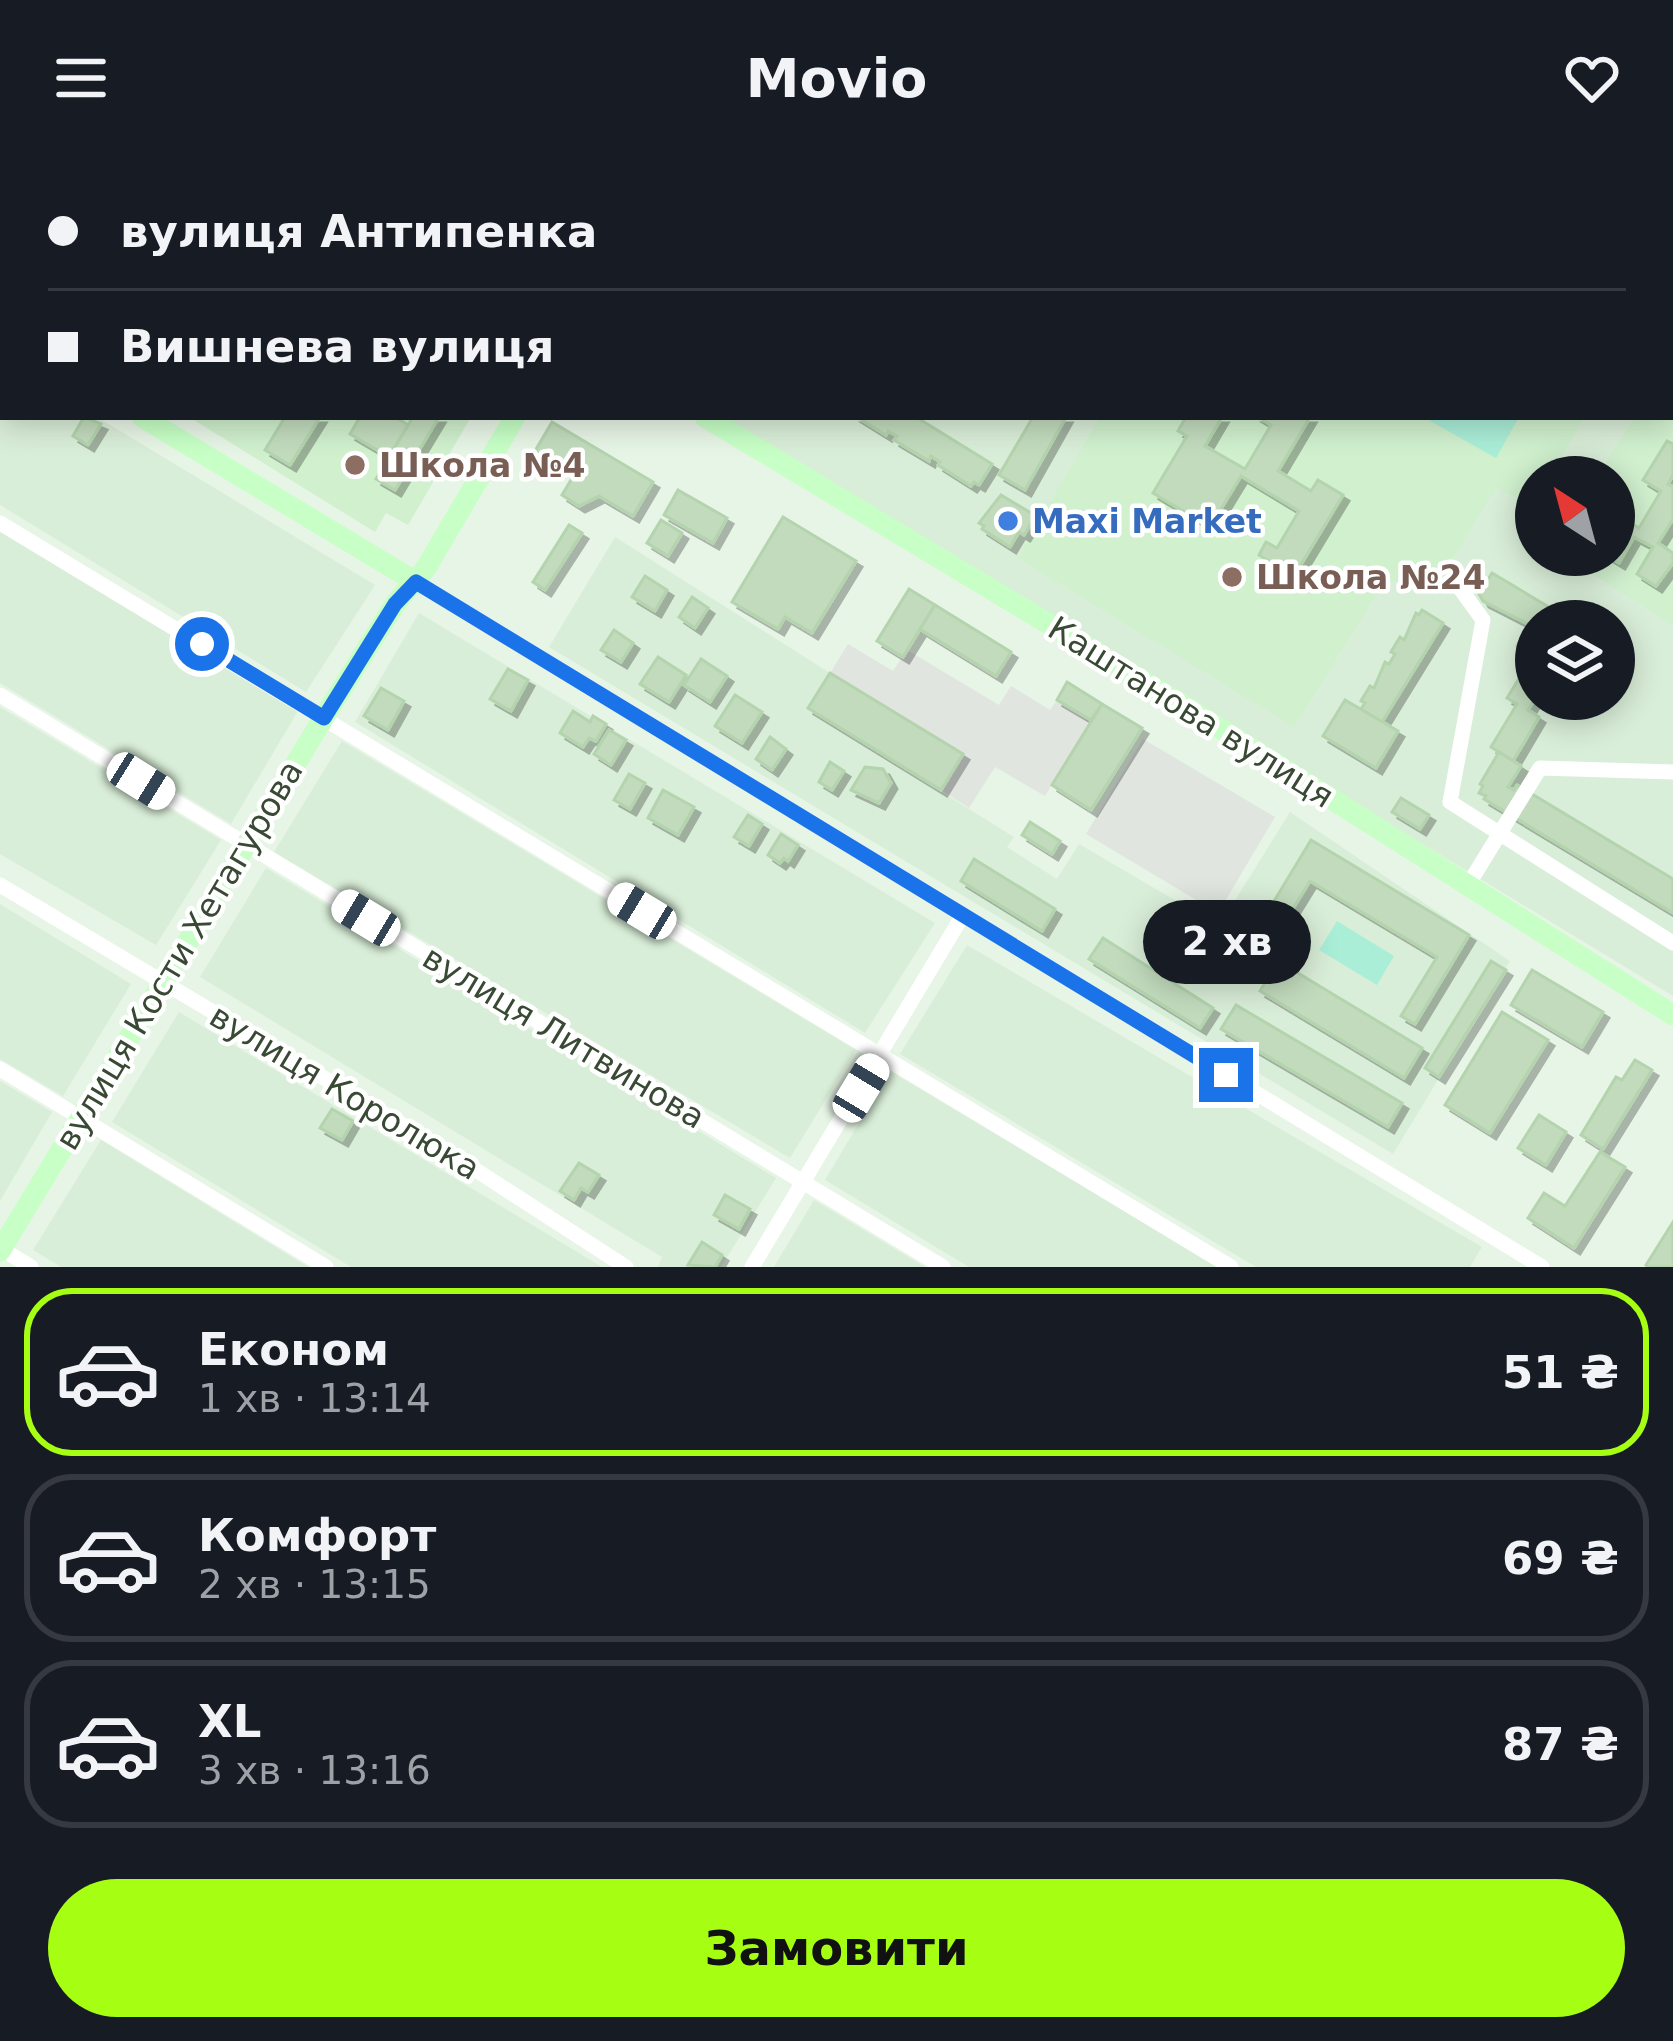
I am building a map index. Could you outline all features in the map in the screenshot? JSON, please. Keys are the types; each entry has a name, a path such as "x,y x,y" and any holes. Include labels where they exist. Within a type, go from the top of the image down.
{"street":[{"path":"147,420 963,915 1512,1260 1542,1267"},
{"name":"вулиця Кости Хетагурова","path":"0,1250 324,718 395,604 416,582 513,420"},
{"name":"Каштанова вулиця","path":"710,420 1180,703 1673,1015"},
{"path":"0,523 1231,1267"},
{"path":"1459,587 1483,620 1450,802 1673,943"},
{"name":"вулиця Литвинова","path":"0,695 943,1267"},
{"path":"1468,885 1540,768 1673,772"},
{"name":"вулиця Королюка","path":"0,885 448,1152 626,1267"},
{"path":"752,1267 963,915"},
{"path":"0,1070 326,1267"},
{"path":"0,1250 31,1267"}],"shaded area":[{"path":"0,420 102,420 375,585 306,692 0,505"},
{"name":"Школа №4","path":"194,420 469,420 408,525 386,513 375,532"},
{"path":"724,420 1673,420 1673,996"},
{"name":"Школа №24","path":"1098,420 1583,420 1562,456 1515,456 1515,497 1496,488 1446,569 1383,584 1294,727 1018,558"},
{"path":"1428,420 1517,420 1496,458"},
{"path":"1633,420 1673,420 1673,625 1596,576 1635,576 1635,456 1610,456"},
{"path":"0,531 298,711 231,824 0,683"},
{"path":"615,537 830,673 808,709 1014,837 1007,847 1057,879 1079,844 1219,926 1290,812 1510,961 1393,1154 549,647"},
{"path":"419,613 935,923 865,1033 355,722"},
{"path":"848,644 893,671 907,650 999,705 1011,686 1050,710 1057,700 1091,720 1045,796 995,767 969,808 941,790 962,754 830,673"},
{"path":"0,707 221,840 156,945 0,854"},
{"path":"1143,739 1275,817 1218,913 1086,834"},
{"path":"342,741 856,1050 790,1158 274,852"},
{"path":"266,868 776,1178 721,1267 658,1267 662,1257 200,977"},
{"path":"0,904 131,984 63,1096 0,1059"},
{"path":"1337,921 1394,956 1377,985 1319,950"},
{"path":"967,945 1482,1247 1470,1267 1256,1267 900,1054"},
{"path":"179,1012 602,1267 351,1267 112,1122"},
{"path":"890,1071 1218,1267 969,1267 825,1180"},
{"path":"0,1081 52,1112 0,1201"},
{"path":"101,1140 308,1267 61,1267 33,1250"},
{"path":"814,1200 925,1267 774,1267"}],"building":[{"path":"82,420 101,424 88,445 73,436"},
{"path":"283,420 318,420 290,465 265,450"},
{"path":"358,420 400,420 408,425 389,457 350,434"},
{"path":"411,420 437,420 395,490 376,479"},
{"path":"862,420 921,420 992,464 979,485 971,486 931,456 929,461 894,440 897,436 888,431 886,435"},
{"path":"1031,420 1064,420 1025,490 999,475"},
{"path":"1184,420 1220,420 1205,446 1245,469 1271,425 1263,420 1308,420 1278,471 1311,491 1318,480 1343,495 1294,576 1259,555 1266,542 1277,548 1299,511 1241,476 1210,527 1153,493 1187,436 1178,431"},
{"path":"552,422 653,482 633,516 599,496 579,506 562,495 574,475 535,451"},
{"path":"1667,441 1673,444 1673,475 1668,484 1673,487 1673,519 1658,543 1673,553 1673,563 1656,586 1637,574 1653,547 1635,538 1635,526 1639,528 1661,491 1643,480"},
{"path":"678,490 727,518 713,543 664,515"},
{"path":"1001,495 1036,516 1010,547 979,523"},
{"path":"783,517 856,561 812,633 785,617 778,629 732,602"},
{"path":"661,520 682,533 668,556 647,543"},
{"path":"569,525 582,533 545,590 533,582"},
{"path":"1492,573 1537,600 1515,600 1515,617 1483,601 1479,594"},
{"path":"645,576 667,590 655,611 632,597"},
{"path":"909,589 935,605 903,657 877,641"},
{"path":"692,597 708,608 695,628 679,617"},
{"path":"935,605 1011,652 996,676 920,629"},
{"path":"1422,610 1443,623 1382,722 1361,709 1365,703 1361,701"},
{"path":"614,630 633,643 621,662 601,650"},
{"path":"658,657 686,675 669,702 640,684"},
{"path":"701,659 727,676 710,702 684,685"},
{"path":"508,669 528,680 511,711 490,699"},
{"path":"830,673 963,754 941,790 808,708"},
{"path":"1067,682 1102,704 1091,720 1057,700"},
{"path":"381,688 404,701 388,730 364,716"},
{"path":"735,695 762,712 742,743 715,726"},
{"path":"1345,700 1398,731 1376,768 1323,736"},
{"path":"1102,704 1142,728 1091,810 1052,785"},
{"path":"1515,707 1515,720 1537,720 1513,761 1491,747"},
{"path":"573,711 590,722 593,716 606,724 596,741 589,738 583,747 560,733"},
{"path":"609,730 626,740 611,765 594,754"},
{"path":"770,737 786,749 772,770 756,759"},
{"path":"1499,752 1521,766 1508,787 1514,790 1517,785 1673,879 1673,913 1484,799 1480,784"},
{"path":"830,762 844,771 832,790 819,782"},
{"path":"865,767 883,769 891,783 879,803 851,790"},
{"path":"629,774 645,783 630,809 614,800"},
{"path":"663,790 694,807 678,835 648,818"},
{"path":"1401,798 1429,815 1420,829 1392,812"},
{"path":"748,815 762,824 749,846 734,837"},
{"path":"1030,822 1060,841 1052,854 1022,835"},
{"path":"781,834 798,845 788,861 784,858 780,863 768,855"},
{"path":"1311,840 1469,935 1415,1024 1401,1016 1437,957 1310,881 1273,941 1256,931"},
{"path":"974,859 1055,909 1042,931 961,881"},
{"path":"1103,938 1213,1008 1200,1028 1089,959"},
{"path":"1278,961 1422,1048 1404,1078 1260,991"},
{"path":"1491,961 1506,970 1439,1077 1425,1068"},
{"path":"1532,970 1603,1012 1582,1047 1511,1005"},
{"path":"1236,1005 1402,1103 1388,1127 1221,1029"},
{"path":"1502,1012 1548,1040 1490,1133 1445,1105"},
{"path":"1635,1060 1652,1070 1603,1149 1581,1135 1616,1077 1622,1080"},
{"path":"332,1109 353,1121 342,1140 320,1128"},
{"path":"1539,1115 1566,1132 1546,1165 1518,1148"},
{"path":"1600,1152 1625,1167 1574,1248 1528,1218 1544,1193 1565,1206"},
{"path":"579,1163 599,1175 588,1192 581,1188 574,1200 560,1191"},
{"path":"725,1195 750,1209 739,1229 714,1215"},
{"path":"1673,1222 1673,1267 1649,1267 1646,1265"},
{"path":"702,1242 722,1255 715,1267 688,1265"}],"place":[{"name":"Школа №4","path":"355,465"},
{"name":"Maxi Market","path":"1008,521"},
{"name":"Школа №24","path":"1232,577"}],"route":[{"path":"202,644 324,718 395,604 416,582 1226,1075"}]}
